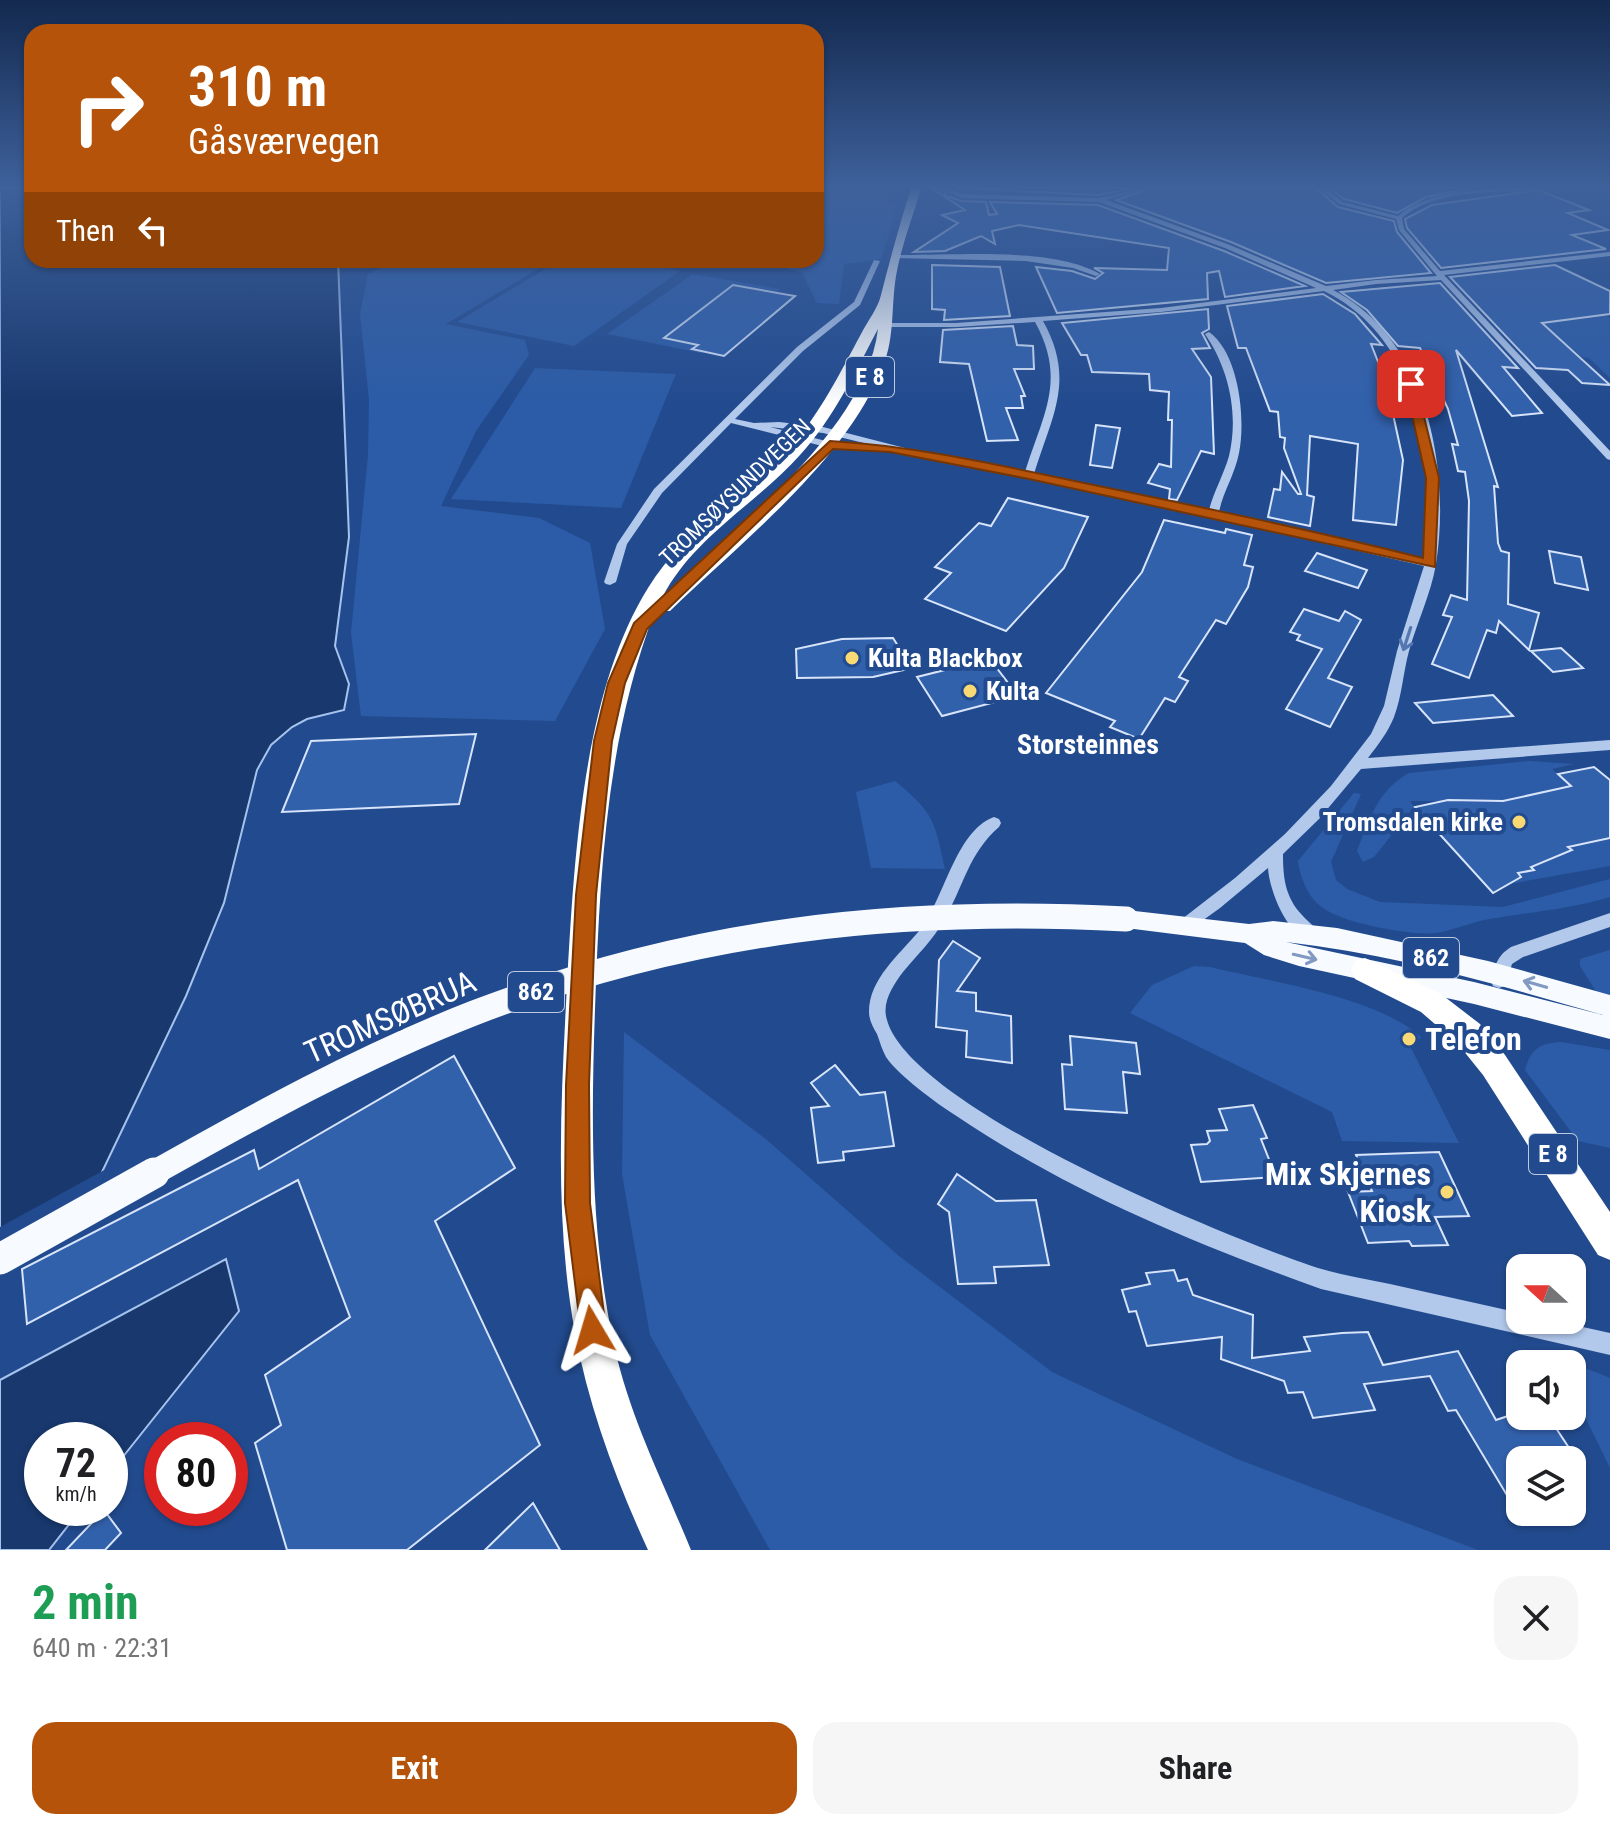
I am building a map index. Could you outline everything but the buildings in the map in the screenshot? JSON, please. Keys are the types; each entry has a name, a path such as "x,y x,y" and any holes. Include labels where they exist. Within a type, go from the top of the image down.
{"highway":[{"name":"TROMSØYSUNDVEGEN","path":"640,627 835,439 876,366 880,325 895,260"},
{"name":"TROMSØYSUNDVEGEN","path":"670,1550 641,1491 606,1388 592,1330 578,1203 578,1085 591,837 603,741 616,683 656,593 694,545 809,434 880,325"},
{"name":"E 8","path":"1365,970 1454,1018 1494,1065 1610,1243"}],"main road":[{"name":"TROMSØBRUA","path":"0,1259 212,1142 385,1052 509,1001 637,958 749,934 856,919 1018,912 1188,924"},
{"name":"862","path":"1188,924 1249,934 1273,931 1312,934 1498,973 1610,1006"},
{"name":"862","path":"1249,934 1272,948 1299,956 1500,999 1610,1028"}],"street":[{"path":"1026,260 1078,266 1096,274"},
{"path":"1188,924 1276,854 1335,790 1378,735 1393,705 1396,677 1430,564 1433,478 1411,384 1397,353 1378,328 1349,302 1263,260"},
{"path":"1428,260 1610,457"},
{"path":"880,325 912,327 1161,310 1559,260"},
{"path":"610,582 616,558 633,523 658,491 800,349 857,303 876,261"},
{"path":"1029,475 1053,411 1057,388 1048,338 1038,319"},
{"path":"1209,334 1230,375 1236,435 1233,455 1213,513"},
{"path":"729,420 1029,475 1213,513 1430,564"},
{"path":"1356,764 1610,745"},
{"path":"994,823 972,842 935,923 882,990 876,1014 879,1031 889,1050 904,1066 990,1128 1055,1164 1152,1212 1281,1266 1321,1279 1610,1344"},
{"path":"1276,854 1275,883 1282,903 1291,918 1312,934"},
{"path":"1500,999 1498,973 1505,960 1517,952 1610,920"}],"shaded area":[{"path":"0,260 24,260 24,268 338,268 349,537 335,646 349,684 344,710 307,719 292,727 271,745 257,770 224,903 186,996 81,1216 0,1263"},
{"path":"824,260 871,260 844,264 839,304 817,303 802,273 786,268 824,268"},
{"path":"381,268 540,268 446,324 525,340 529,355 476,431 441,506 539,518 590,543 605,629 555,721 361,716 351,633 368,455 369,400 360,314 368,274"},
{"path":"547,268 663,268 680,271 574,346 457,322"},
{"path":"693,274 780,289 701,353 607,334"},
{"path":"1528,311 1603,314 1610,318 1610,378 1589,358 1582,357"},
{"path":"535,368 676,374 621,508 451,499"},
{"path":"1529,761 1574,764 1552,769 1569,784 1576,785 1503,801 1410,801 1414,807 1374,857 1363,862 1357,851 1376,806 1389,788 1409,773"},
{"path":"895,781 931,819 945,869 871,868 856,792"},
{"path":"1354,793 1361,794 1331,862 1336,880 1347,889 1380,902 1503,907 1610,879 1610,897 1483,920 1436,933 1378,927 1333,914 1309,893 1298,861"},
{"path":"1610,838 1610,866 1509,884 1518,873 1533,870 1531,867 1558,857 1556,854 1571,850 1568,847"},
{"path":"1610,950 1610,997 1597,993 1580,966 1580,959"},
{"path":"1194,966 1321,992 1377,1011 1401,1023 1421,1037 1411,1048 1459,1143 1342,1141 1332,1112 1130,1013 1152,985"},
{"path":"624,1032 767,1140 899,1256 1052,1372 1237,1459 1478,1550 770,1550 650,1335 622,1174"},
{"path":"1561,1042 1610,1050 1610,1148 1578,1141 1525,1070 1537,1048"},
{"path":"226,1259 239,1311 151,1422 144,1422 144,1430 128,1450 128,1422 24,1422 24,1526 68,1526 49,1550 0,1550 0,1380"},
{"path":"1586,1368 1610,1378 1610,1468 1586,1419"}],"pier":[{"path":"108,1168 83,1222 0,1267 0,1227"}],"place":[{"name":"Kulta Blackbox","path":"852,658"},
{"name":"Kulta","path":"970,691"},
{"name":"Tromsdalen kirke","path":"1519,822"},
{"name":"Telefon","path":"1409,1039"},
{"name":"Mix Skjernes Kiosk","path":"1447,1192"}],"district":[{"name":"Storsteinnes","path":"1088,744"}],"route":[{"path":"592,1330 578,1203 578,1085 586,895 603,741 623,661 640,627 830,445 890,448 1029,475 1193,508 1430,564 1434,530 1433,478 1411,384"}]}
